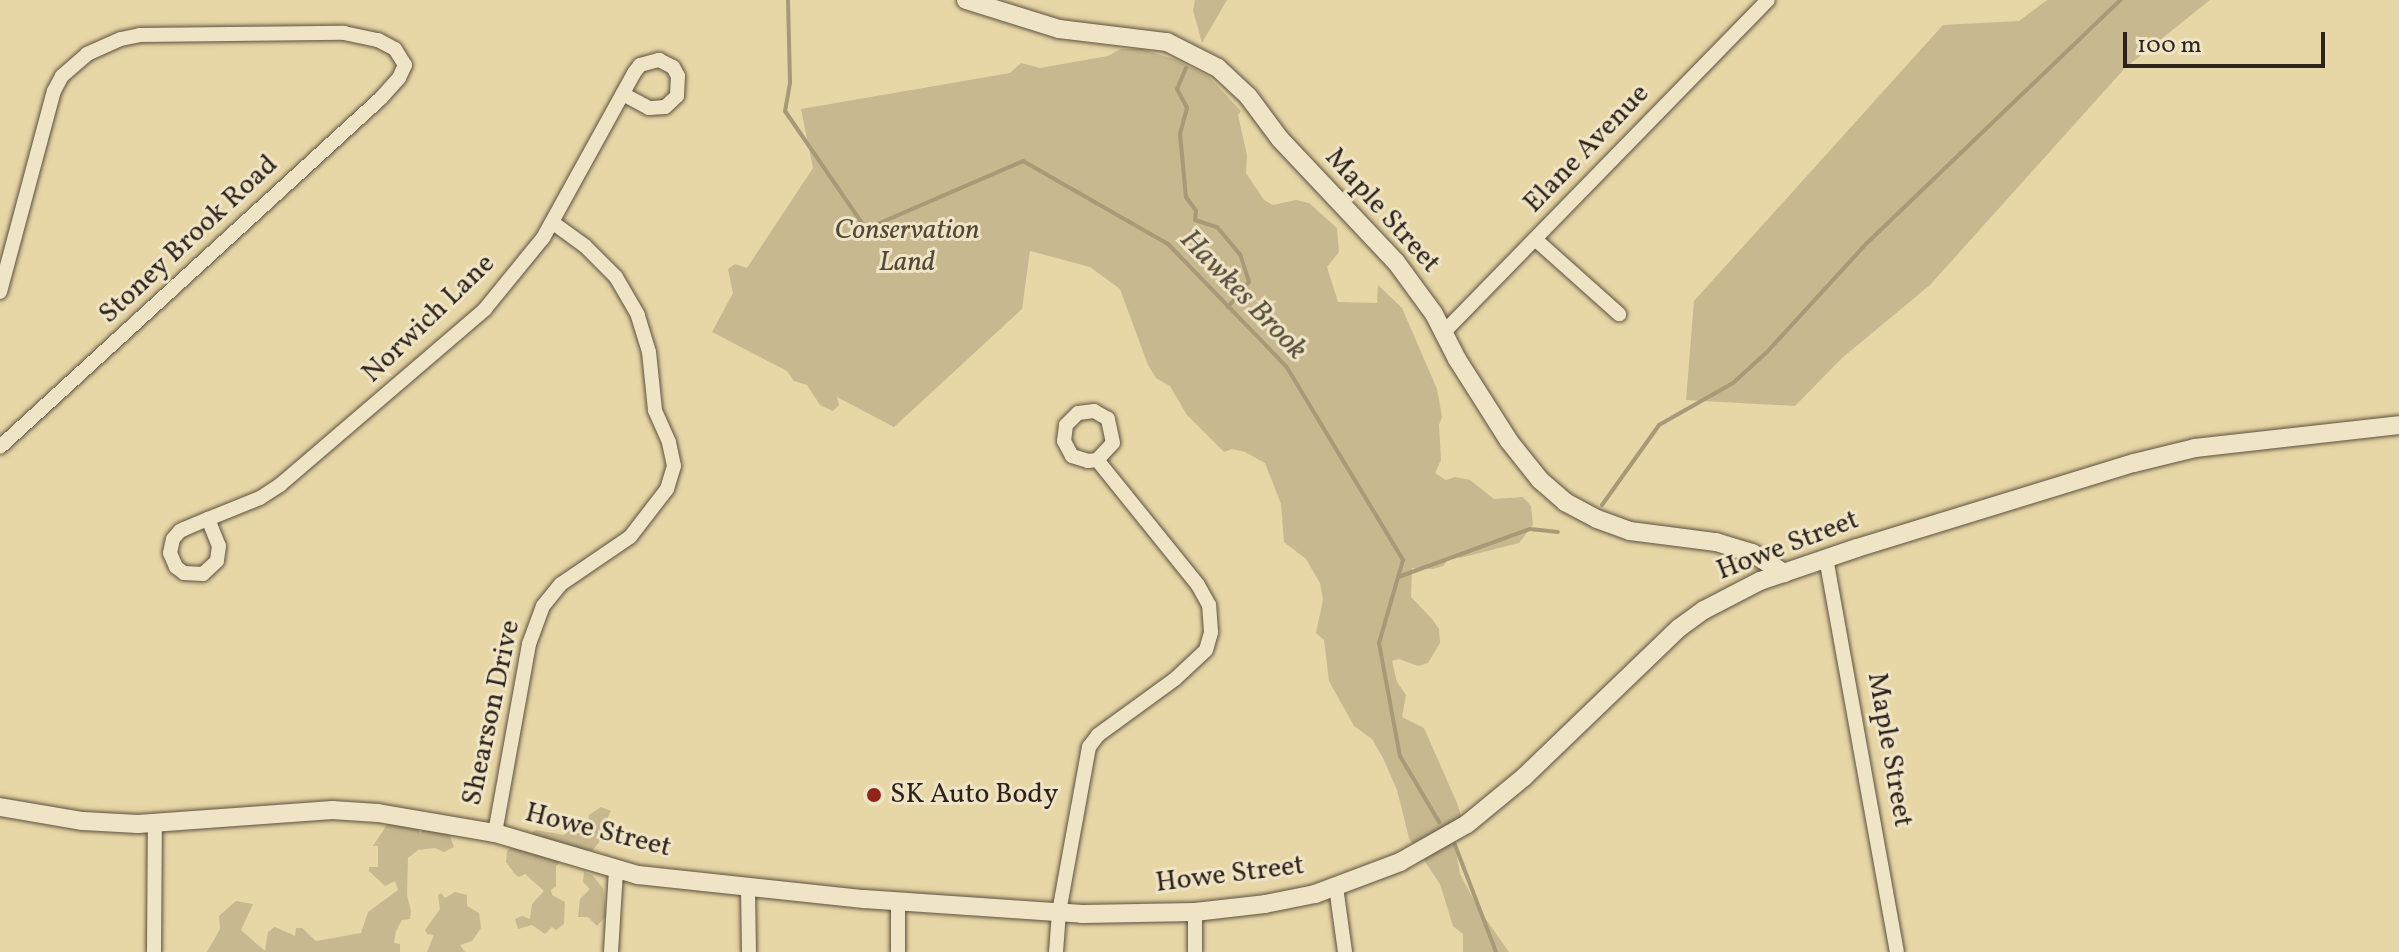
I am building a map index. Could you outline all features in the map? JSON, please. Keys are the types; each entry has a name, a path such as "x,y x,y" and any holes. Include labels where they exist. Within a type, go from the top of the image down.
{"street":[{"name":"Maple Street","path":"966,0 1059,29 1167,42 1218,68 1248,96 1280,139 1396,262 1509,441 1540,480 1565,502 1630,531 1716,542 1752,553 1784,573"},
{"name":"Elane Avenue","path":"1443,333 1768,0"},
{"name":"Stoney Brook Road","path":"0,292 54,91 62,76 87,54 121,39 140,35 344,33 362,35 395,49 405,65 399,78 380,99 0,447"},
{"name":"Norwich Lane","path":"208,519 260,498 280,485 455,338 503,288 553,223 623,94"},
{"name":"Shearson Drive","path":"495,833 529,644 543,606 561,584 638,529 667,489 674,466 669,442 655,410 649,352 638,315 616,277 553,223"},
{"path":"1535,239 1619,314"},
{"name":"Howe Street","path":"0,807 83,821 155,823 332,810 430,820 495,833 616,870 748,889 898,901 1059,912 1195,912 1265,904 1336,887 1400,862 1467,824 1524,777 1679,628 1704,610 1784,573 2134,463 2195,448 2399,425"},
{"path":"1056,952 1059,912 1089,747 1098,735 1175,679 1206,650 1211,632 1209,605 1198,585 1097,460"},
{"name":"Maple Street","path":"1826,558 1897,952"},
{"path":"154,952 155,823"},
{"path":"611,952 616,870"},
{"path":"1336,887 1345,952"},
{"path":"748,889 749,952"},
{"path":"898,901 898,952"},
{"path":"1195,912 1195,952"}],"green space":[{"path":"1195,0 1227,0 1202,43 1193,10"},
{"path":"2047,0 2210,0 2125,68 1930,285 1842,358 1795,406 1686,400 1694,301 1943,25 2019,21"},
{"name":"Conservation Land","path":"1121,49 1141,49 1174,59 1209,77 1241,111 1238,115 1247,155 1246,173 1264,200 1273,205 1296,200 1309,203 1337,228 1339,252 1327,267 1338,302 1377,303 1378,285 1402,308 1437,389 1442,417 1439,425 1441,460 1435,473 1446,480 1455,477 1470,480 1494,499 1523,497 1531,506 1533,525 1519,543 1460,558 1451,556 1443,566 1433,569 1412,568 1411,597 1439,629 1440,643 1428,663 1418,666 1399,659 1392,661 1397,682 1406,695 1402,717 1424,728 1457,803 1461,816 1455,845 1460,874 1478,908 1509,952 1463,952 1463,934 1453,926 1440,884 1409,838 1397,790 1383,758 1372,739 1354,726 1329,681 1324,640 1316,633 1323,600 1320,583 1306,559 1284,542 1281,504 1265,463 1245,452 1232,449 1224,452 1187,415 1170,386 1156,378 1148,365 1120,289 1090,267 1030,251 1022,309 894,427 837,397 839,405 833,411 820,405 807,385 794,381 787,371 712,332 733,293 728,269 735,264 747,268 813,168 801,109 1010,73 1021,63 1040,68 1108,56"},
{"path":"601,807 611,811 606,820 610,822 606,833 593,850 571,852 556,866 556,886 551,890 552,895 565,902 564,924 556,930 552,927 545,934 532,925 518,929 515,919 522,916 530,919 532,904 544,891 525,874 519,877 515,874 506,862 507,851 536,830 564,835 570,829 588,826 589,815"},
{"path":"388,823 418,828 420,834 424,829 449,833 454,847 444,852 435,848 418,850 408,858 407,895 411,911 410,919 402,920 396,931 394,943 400,944 400,952 207,952 220,929 219,916 236,901 253,904 241,930 265,951 268,932 275,927 295,936 296,928 302,928 316,941 361,933 368,912 398,890 395,881 385,886 369,871 369,867 378,867 378,846 373,846"},
{"path":"584,872 592,875 603,888 606,916 597,926 588,917 578,917 580,899 590,889 583,882"},
{"path":"455,892 467,895 467,906 479,913 481,928 472,941 460,945 465,952 427,952 434,935 427,934 425,930 440,909 438,895 441,893 445,898"}],"waterway":[{"name":"Hawkes Brook","path":"788,0 790,83 785,111 866,229 1023,161 1168,244 1286,366 1403,560 1379,643 1400,756 1439,822"},
{"path":"1602,505 1659,425 1733,383 1767,352 1867,243 2120,0"},
{"path":"1186,68 1177,89 1187,108 1180,134 1186,197 1196,211 1195,220 1217,227 1240,254 1249,282 1228,307"},
{"path":"1398,577 1530,529 1558,532"},
{"name":"Hawkes Brook","path":"1455,845 1496,952"}],"place":[{"name":"SK Auto Body","path":"874,795"}]}
